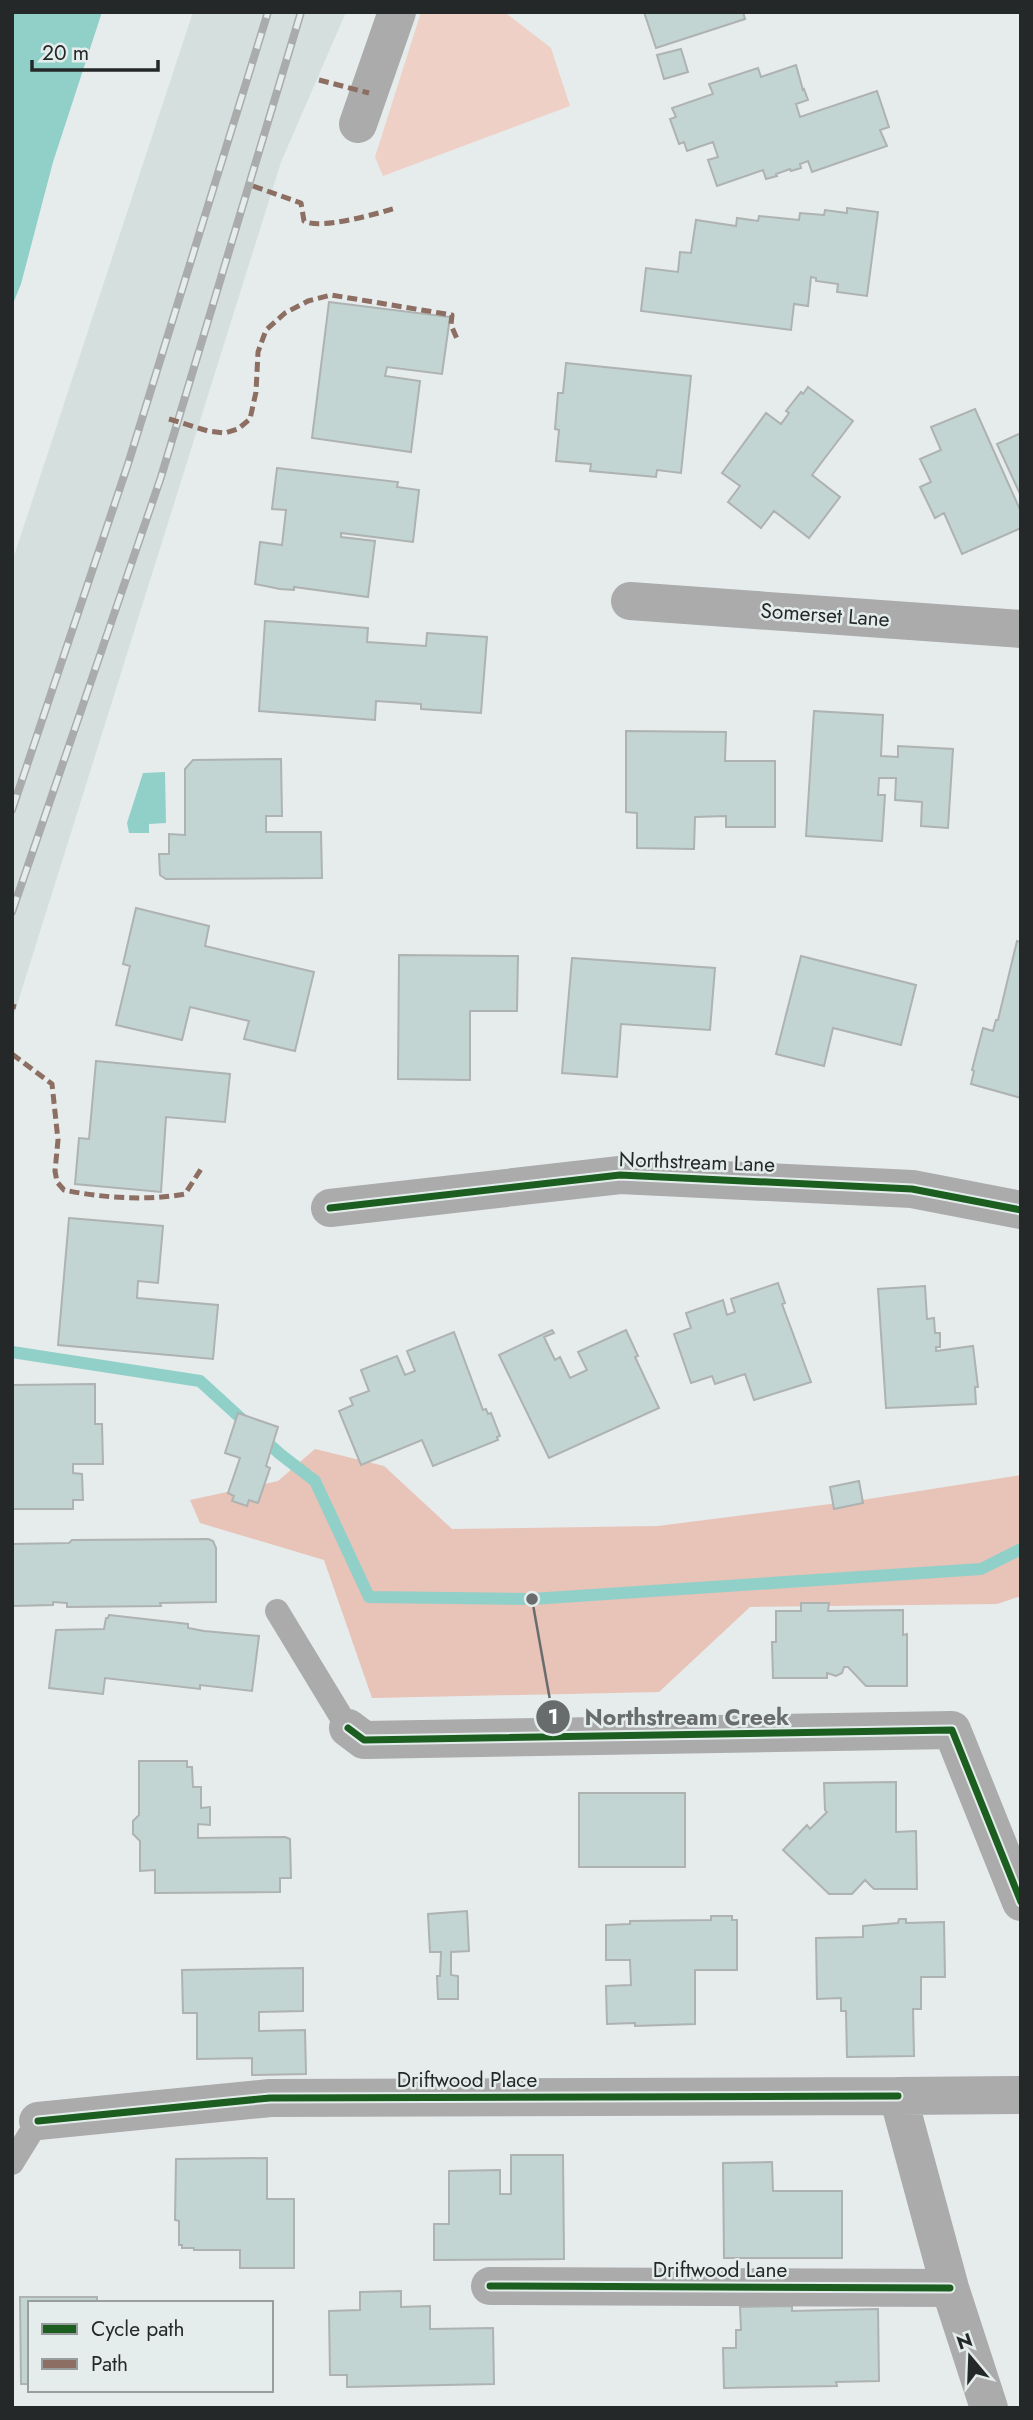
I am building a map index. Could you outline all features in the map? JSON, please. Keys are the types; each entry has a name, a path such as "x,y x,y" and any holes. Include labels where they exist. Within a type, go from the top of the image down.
{"street":[{"path":"358,124 397,12"},
{"name":"Somerset Lane","path":"630,601 1021,629"},
{"name":"Northstream Lane","path":"330,1208 620,1175 912,1189 1021,1210"},
{"path":"348,1728 364,1741 952,1730 1021,1902"},
{"path":"989,2408 950,2288 898,2096 1021,2095"},
{"name":"Driftwood Place","path":"38,2120 270,2098 898,2096"},
{"name":"Driftwood Lane","path":"490,2286 950,2288"}],"lane":[{"path":"277,1611 348,1728"},
{"path":"12,2163 38,2120"}],"shaded area":[{"path":"193,12 346,12 281,162 12,1021 12,562"},
{"path":"421,12 507,14 551,48 570,106 383,176 375,157"},
{"path":"315,1449 384,1466 452,1529 658,1526 862,1500 1021,1475 1021,1596 997,1604 750,1607 659,1692 372,1698 324,1560 200,1523 190,1500 278,1481"}],"water":[{"path":"12,12 102,12 53,162 21,284 12,306"},
{"path":"165,772 166,823 149,824 149,833 129,833 127,823 143,773"}],"building":[{"path":"644,12 743,12 745,19 656,48"},
{"path":"681,49 688,72 664,79 657,55"},
{"path":"796,65 808,100 796,104 800,117 877,91 889,127 880,130 887,146 812,172 808,161 800,164 801,168 790,169 776,174 777,176 766,179 763,170 717,186 708,160 718,157 713,142 687,151 684,142 679,144 670,119 676,117 672,108 713,94 709,84 758,68 761,77"},
{"path":"847,208 878,212 867,296 837,292 838,284 816,281 816,278 811,277 808,306 794,304 791,330 641,311 646,268 678,272 680,252 691,253 696,220 736,226 737,218 758,221 759,216 799,220 800,213 824,215 825,210 847,213"},
{"path":"329,302 450,317 442,374 387,367 385,376 420,381 411,452 312,438"},
{"path":"566,363 691,376 681,473 657,470 656,477 590,471 591,464 556,461 558,393 563,393"},
{"path":"808,387 853,421 812,475 840,497 809,538 774,511 761,528 728,502 740,486 722,473 766,413 781,424 789,413 786,411"},
{"path":"975,409 1021,512 1021,528 962,554 944,513 935,518 920,487 931,482 920,459 941,450 931,427"},
{"path":"1021,433 1021,496 997,444"},
{"path":"277,468 398,482 397,487 419,490 413,542 341,533 341,537 375,541 368,597 294,587 294,590 280,589 255,584 260,542 282,545 286,510 272,509"},
{"path":"265,621 368,628 367,642 426,646 427,633 487,637 481,713 421,709 421,704 376,701 375,720 259,711"},
{"path":"814,711 883,715 881,756 898,757 898,746 953,749 948,828 921,826 922,802 895,800 896,778 879,778 878,795 885,795 882,841 806,836"},
{"path":"626,731 726,732 725,761 775,761 775,827 726,827 726,816 695,817 694,849 637,848 637,813 626,812"},
{"path":"281,759 282,816 266,816 266,832 321,832 322,878 166,879 160,875 159,854 169,854 169,834 185,835 185,769 193,760"},
{"path":"136,908 209,926 205,946 314,972 295,1051 244,1039 249,1021 190,1007 182,1040 116,1025 130,966 123,964"},
{"path":"1017,941 1021,942 1021,1098 971,1084 983,1028 993,1031 998,1020"},
{"path":"399,955 518,956 517,1011 470,1011 470,1080 398,1079"},
{"path":"801,956 916,985 901,1045 833,1028 824,1066 776,1054"},
{"path":"572,958 715,968 710,1030 621,1024 617,1077 562,1073"},
{"path":"96,1061 230,1074 225,1122 166,1117 161,1192 75,1184 79,1138 89,1139"},
{"path":"69,1218 163,1226 158,1283 138,1281 137,1298 218,1305 213,1359 58,1345"},
{"path":"778,1283 785,1303 782,1304 811,1382 754,1400 745,1374 715,1384 712,1376 691,1383 674,1334 691,1328 686,1313 723,1300 727,1315 735,1312 731,1299"},
{"path":"925,1286 927,1319 934,1318 935,1333 940,1333 940,1347 936,1347 936,1351 973,1346 978,1387 975,1387 976,1404 886,1408 878,1289"},
{"path":"552,1330 554,1333 544,1337 555,1360 560,1357 570,1378 587,1370 578,1352 626,1330 638,1356 635,1357 659,1408 549,1458 499,1355"},
{"path":"454,1332 483,1410 491,1413 500,1436 497,1437 498,1440 433,1466 422,1440 361,1465 339,1411 353,1405 350,1398 369,1391 361,1370 397,1356 405,1375 415,1371 407,1351"},
{"path":"95,1384 95,1424 102,1424 103,1464 73,1464 73,1473 82,1474 83,1500 73,1500 73,1509 12,1509 12,1385"},
{"path":"238,1413 278,1427 266,1466 270,1468 258,1503 249,1500 247,1506 232,1501 234,1496 228,1493 240,1458 225,1453"},
{"path":"859,1481 863,1503 834,1509 830,1487"},
{"path":"72,1540 213,1541 216,1548 216,1602 160,1603 161,1606 67,1607 67,1603 53,1602 53,1605 12,1606 12,1544 69,1543"},
{"path":"801,1603 829,1603 828,1611 903,1610 903,1635 907,1634 907,1686 866,1686 848,1667 844,1667 842,1673 836,1676 827,1673 827,1678 773,1678 772,1642 776,1642 776,1611 801,1611"},
{"path":"109,1615 188,1624 188,1628 204,1631 259,1636 252,1691 200,1685 200,1689 105,1678 103,1694 49,1688 56,1630 104,1629"},
{"path":"139,1761 187,1761 187,1767 192,1767 193,1787 201,1787 201,1808 210,1807 210,1825 198,1824 198,1838 290,1839 291,1878 280,1878 280,1892 155,1893 155,1870 140,1871 140,1841 133,1834 133,1821 139,1815"},
{"path":"896,1782 896,1832 916,1831 917,1889 874,1889 865,1880 852,1894 829,1894 783,1850 807,1825 810,1829 827,1812 824,1783"},
{"path":"579,1793 685,1793 685,1867 579,1867"},
{"path":"467,1911 469,1951 451,1952 451,1975 458,1976 458,1999 438,1999 437,1976 440,1976 441,1952 430,1952 428,1914"},
{"path":"711,1916 732,1916 732,1920 737,1920 737,1970 695,1970 695,2024 607,2024 606,1986 631,1985 630,1960 606,1960 606,1925 630,1924 630,1921 711,1920"},
{"path":"899,1919 906,1919 906,1923 944,1922 945,1977 921,1977 921,2009 913,2009 914,2056 847,2057 846,2011 841,2011 841,1998 817,1999 816,1938 863,1937 863,1926 898,1923"},
{"path":"303,1968 303,2011 259,2012 259,2031 305,2030 306,2074 252,2075 252,2058 197,2059 197,2013 183,2013 182,1970"},
{"path":"511,2155 563,2155 564,2259 434,2260 434,2224 449,2224 449,2171 500,2170 500,2194 511,2194"},
{"path":"267,2158 267,2199 294,2199 294,2268 240,2268 240,2250 182,2248 182,2245 179,2245 179,2221 175,2220 176,2159"},
{"path":"772,2162 773,2191 842,2191 842,2258 724,2258 723,2163"},
{"path":"401,2291 401,2307 430,2306 430,2329 493,2328 494,2384 347,2387 347,2375 330,2375 329,2311 360,2310 360,2292"},
{"path":"20,2297 97,2297 97,2301 28,2301 28,2384 21,2384"},
{"path":"792,2306 792,2311 878,2309 879,2381 836,2382 837,2386 724,2388 723,2348 736,2348 736,2330 741,2330 740,2307"}],"waterway":[{"path":"12,1352 200,1381 280,1454 315,1481 369,1597 532,1599 981,1569 1021,1549"}],"railway":[{"path":"12,810 128,464 268,12"},
{"path":"12,912 161,477 301,12"}],"marked path":[{"path":"319,80 369,93"},
{"path":"253,186 301,203 304,221 312,223 348,220 396,208"},
{"path":"169,419 208,431 225,433 238,429 250,419 256,392 258,352 266,330 285,313 308,301 331,295 452,315 451,325 458,341"},
{"path":"12,1006 16,1007"},
{"path":"12,1054 52,1084 58,1140 55,1171 57,1182 64,1190 124,1198 185,1194 201,1169"}],"cycle path":[{"path":"330,1208 620,1175 912,1189 1021,1210"},
{"path":"348,1728 364,1740 952,1730 1021,1902"},
{"path":"38,2121 270,2098 898,2096"},
{"path":"490,2286 950,2288"}],"place":[{"name":"Northstream Creek","path":"532,1599"}]}
